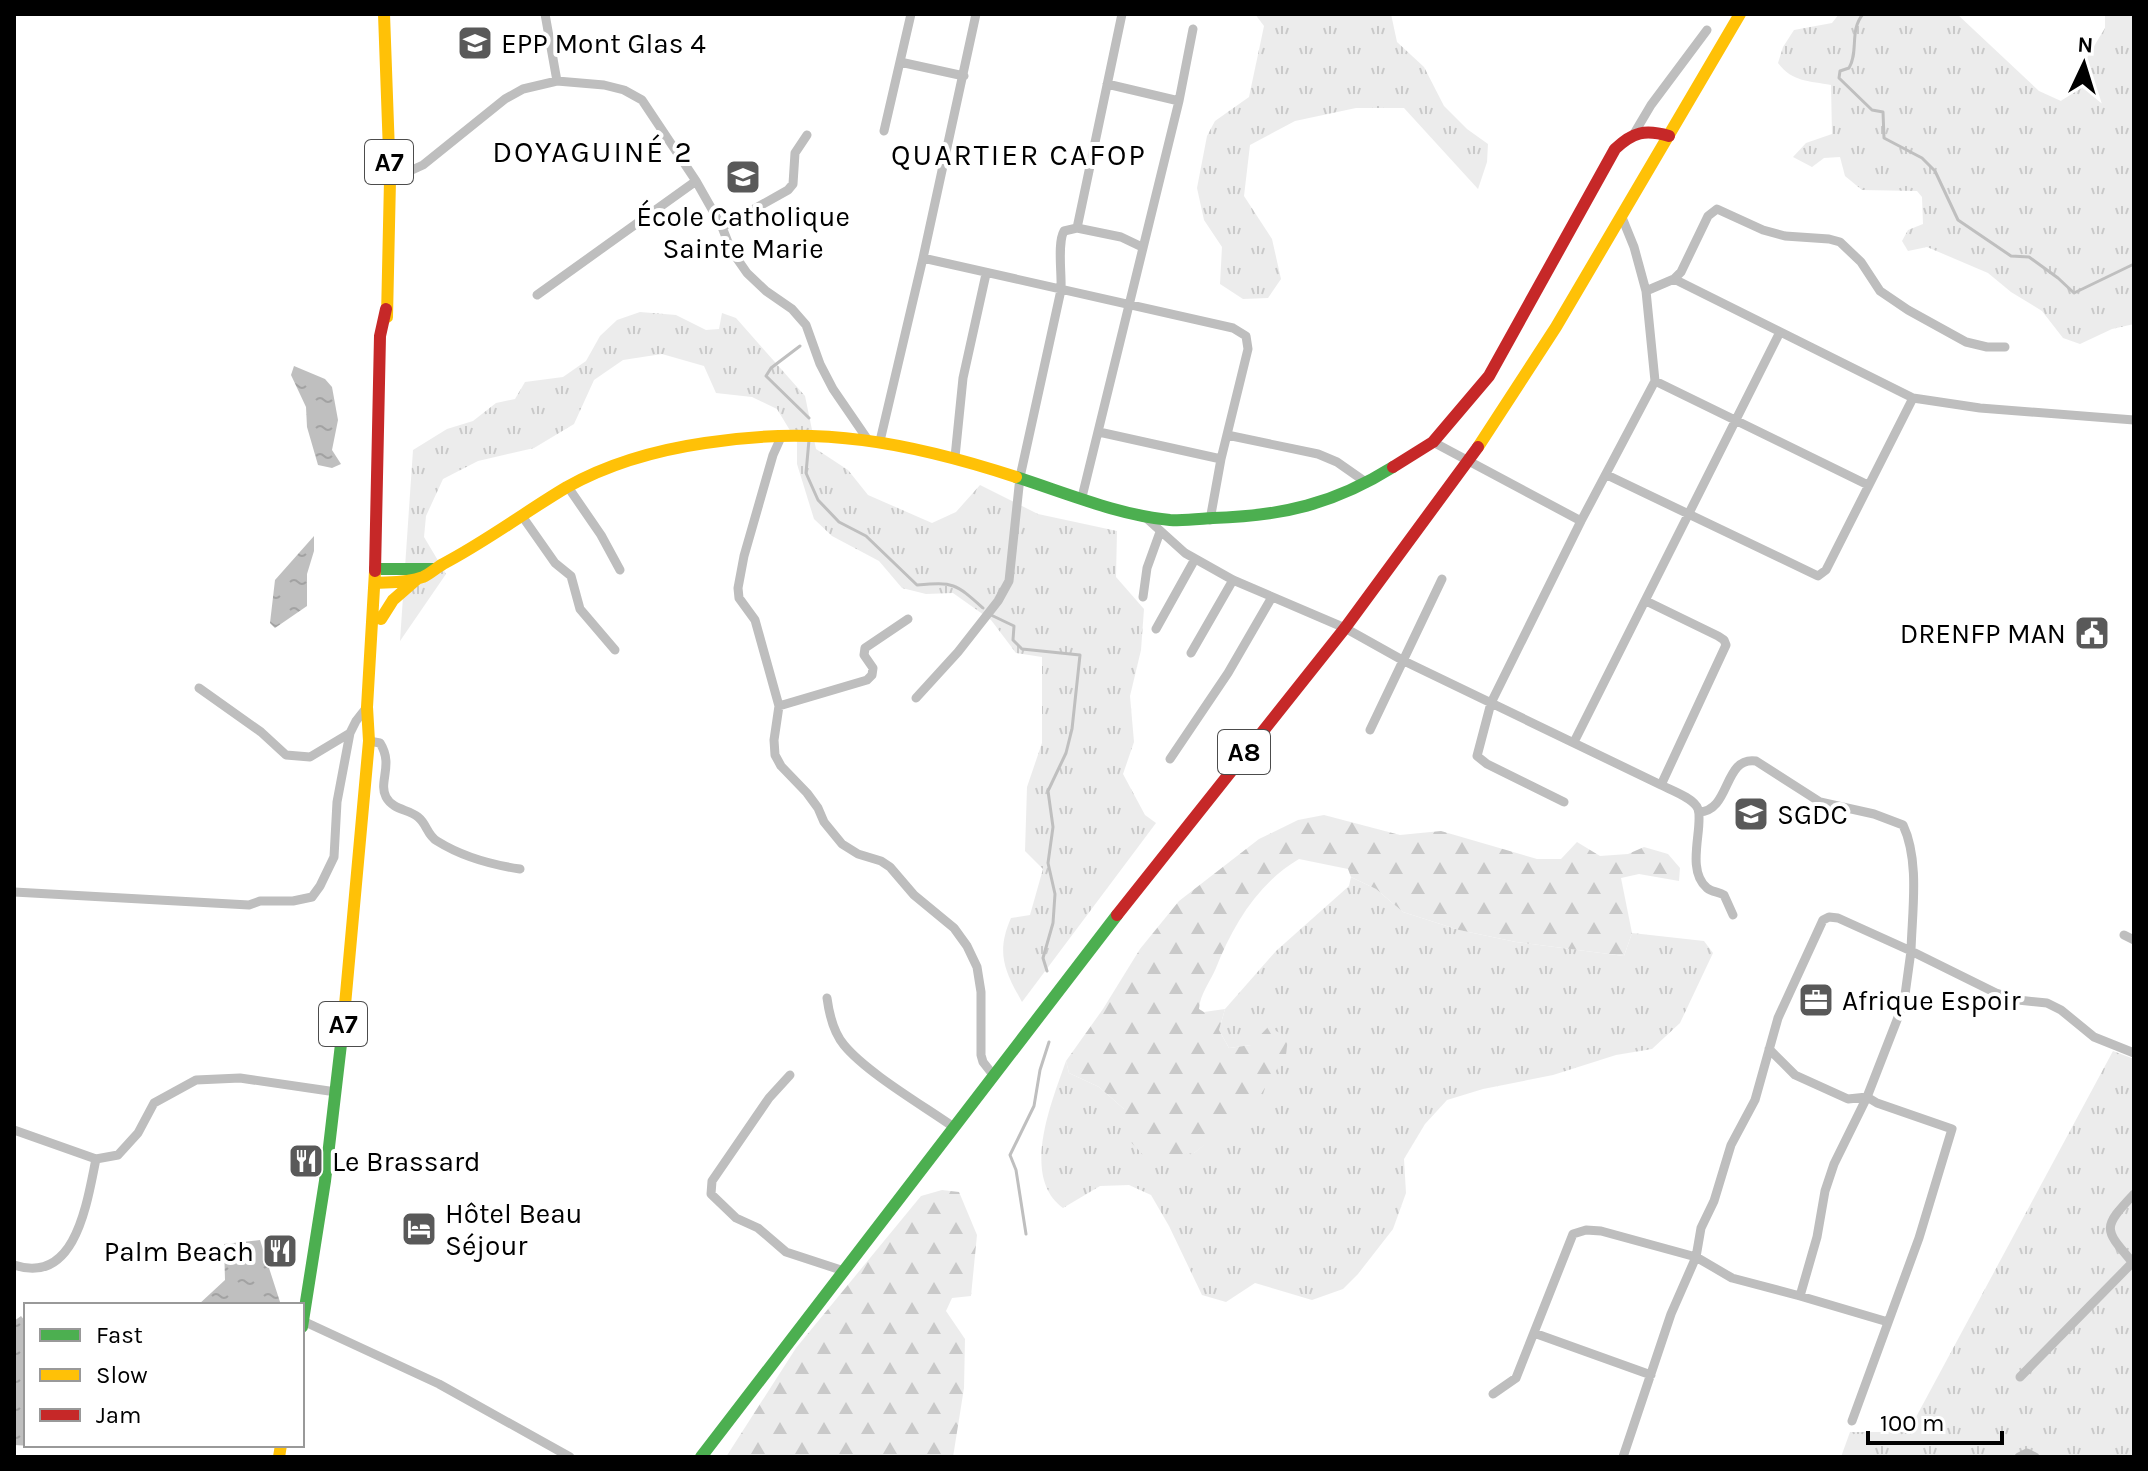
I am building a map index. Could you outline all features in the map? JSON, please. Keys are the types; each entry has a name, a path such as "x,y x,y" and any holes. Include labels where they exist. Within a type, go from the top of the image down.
{"main road":[{"name":"A7","path":"304,1317 336,1092 369,741 389,337 386,309 390,180 384,14"},
{"name":"A8","path":"701,1457 1243,753 1345,628 1470,460 1556,327 1740,14"},
{"path":"379,576 434,569 456,560 568,487 618,463 669,448 722,439 814,435 874,441 955,457 1144,516 1171,520 1252,517 1333,499 1367,483 1433,442 1496,367 1615,149 1635,132 1645,130 1669,136"},
{"path":"379,576 417,579 427,576 434,569"},
{"name":"A7","path":"368,714 375,695 381,619 379,576"},
{"path":"381,619 393,600 417,579"}],"street":[{"path":"545,14 557,81"},
{"path":"884,131 911,14"},
{"path":"874,441 923,258 976,14"},
{"path":"1077,228 1122,14"},
{"path":"1082,497 1179,101 1193,29"},
{"path":"1635,132 1651,105 1707,30"},
{"path":"900,62 964,76"},
{"path":"390,180 423,165 505,99 523,89 557,81 624,90 642,100 696,181 731,250 747,273 792,309 806,325 833,389 874,441"},
{"path":"1107,84 1179,101"},
{"path":"722,227 788,190 793,184 795,153 807,135"},
{"path":"537,295 696,181"},
{"path":"1646,291 1674,279 1681,272 1708,216 1717,209 1744,223 1774,233 1840,242 1861,262 1880,291 1908,310 1966,342 2005,347"},
{"path":"1564,802 1477,756 1491,703 1581,521 1655,381 1646,291 1621,215"},
{"path":"916,698 958,652 998,601 1009,581 1020,477 1061,290 1061,235 1064,231 1077,228 1121,237 1142,247"},
{"path":"923,258 1233,328 1246,336 1248,349 1221,459 1210,520"},
{"path":"955,457 963,378 986,274"},
{"path":"1674,279 1913,398 1980,408 2134,420"},
{"path":"1574,742 1780,332"},
{"path":"1655,381 1868,485"},
{"path":"1607,475 1818,576 1826,570 1913,398"},
{"path":"1099,432 1221,459"},
{"path":"782,435 764,484 738,588 739,598 755,620 779,706 775,755 818,808 833,834 858,854 890,867 914,895 942,915 967,946 977,967 981,992 981,1055 994,1076"},
{"path":"1227,435 1318,454 1337,462 1367,483"},
{"path":"1433,442 1581,521"},
{"path":"568,487 601,535 620,570"},
{"path":"522,516 555,563 571,576 580,609 615,650"},
{"path":"1144,516 1195,559 1233,580 1345,628 1404,661 1694,803 1699,812 1696,855 1700,876 1706,887 1724,895 1733,915"},
{"path":"1143,597 1147,568 1160,532"},
{"path":"1156,629 1195,559"},
{"path":"1370,730 1442,579"},
{"path":"1191,653 1233,580"},
{"path":"1170,759 1228,673 1272,597"},
{"path":"1646,601 1718,636 1726,645 1661,785"},
{"path":"779,706 867,680 873,668 864,655 865,648 908,619"},
{"path":"199,688 261,732 286,755 310,757 350,733"},
{"path":"14,892 249,905 260,901 293,901 312,897 334,857 337,802 350,733 356,721 368,714"},
{"path":"369,741 380,743 384,750 387,760 386,797 394,805 415,814 427,833 437,841 484,861 520,869"},
{"path":"1699,812 1708,812 1717,804 1739,763 1756,761 1820,802 1874,814 1903,825 1909,838 1912,863 1911,951 1904,1002 1867,1097 1834,1164 1800,1296"},
{"path":"1623,1457 1671,1314 1696,1257 1701,1228 1718,1190 1731,1145 1755,1100 1778,1018 1823,920 1838,918 1996,993 2018,1000 2047,1003 2061,1010 2094,1037 2134,1053"},
{"path":"2124,935 2134,940"},
{"path":"827,998 843,1044 955,1128"},
{"path":"1769,1049 1795,1075 1848,1099 1867,1097 1952,1129 1919,1238 1852,1421"},
{"path":"790,1075 769,1098 712,1181 711,1194 736,1218 758,1228 786,1252 844,1271"},
{"path":"14,1130 96,1159 118,1155 138,1133 154,1103 196,1080 240,1078 336,1092"},
{"path":"14,1265 29,1270 46,1268 58,1259 77,1234 96,1159"},
{"path":"2020,1377 2133,1263 2111,1237 2110,1229 2112,1217 2134,1194"},
{"path":"1493,1394 1516,1378 1573,1234 1586,1230 1601,1231 1696,1257 1732,1278 1888,1322"},
{"path":"304,1324 439,1384 570,1457"},
{"path":"1534,1333 1651,1375"},
{"path":"2019,1457 2027,1453 2035,1457"}],"green space":[{"path":"1255,14 1391,14 1397,42 1424,67 1444,106 1488,144 1487,162 1478,189 1404,108 1356,108 1295,121 1250,145 1244,196 1272,239 1281,279 1268,298 1243,299 1220,284 1222,247 1204,220 1197,188 1207,136 1215,121 1249,97 1264,26"},
{"path":"1839,14 1957,14 2039,91 2061,101 2105,28 2105,14 2134,14 2134,324 2112,329 2080,344 2063,338 2042,311 1988,273 1927,247 1908,251 1902,241 1908,230 1923,224 1922,197 1917,191 1862,190 1845,176 1840,157 1824,158 1812,167 1793,157 1806,143 1832,134 1831,85 1802,80 1789,74 1778,63 1783,47 1794,30 1832,23"},
{"path":"640,312 676,315 706,330 719,329 722,313 736,318 805,396 816,449 848,470 868,495 932,523 956,512 980,485 1038,514 1117,531 1116,577 1144,609 1141,650 1130,696 1134,742 1123,774 1145,815 1156,823 1022,1002 1007,970 1003,951 1011,918 1030,915 1043,869 1025,851 1027,787 1042,743 1042,657 1016,653 991,620 953,593 926,594 902,588 879,561 832,536 814,519 797,464 797,442 777,409 752,397 716,393 704,366 662,354 623,360 594,380 574,424 534,448 478,461 443,479 426,516 424,537 446,574 400,641 413,450 447,429 473,421 496,403 515,399 525,382 563,377 586,361 600,336 617,320"},
{"path":"1324,815 1400,835 1441,831 1537,859 1561,859 1577,842 1600,856 1628,854 1644,847 1668,854 1680,868 1679,881 1639,874 1621,878 1632,933 1624,956 1516,942 1459,930 1403,912 1376,889 1351,877 1348,869 1299,859 1271,880 1248,906 1203,993 1199,1009 1204,1012 1225,1009 1219,1030 1229,1048 1251,1045 1268,1027 1288,1037 1286,1055 1250,1111 1194,1153 1147,1159 1124,1135 1124,1109 1099,1087 1069,1073 1066,1061 1140,949 1179,901 1259,839 1298,820"},
{"path":"1351,877 1376,889 1403,912 1459,930 1516,942 1624,956 1632,933 1704,941 1713,953 1680,1023 1652,1049 1616,1055 1553,1075 1483,1089 1447,1100 1425,1124 1404,1159 1406,1193 1393,1229 1343,1289 1312,1300 1255,1283 1226,1302 1202,1295 1151,1195 1129,1185 1100,1186 1063,1208 1050,1194 1043,1178 1043,1138 1066,1061 1069,1073 1099,1087 1124,1109 1194,1153 1215,1136 1251,1045 1229,1048 1219,1030 1225,1009 1276,951 1349,886"},
{"path":"2113,1051 2134,1059 2134,1457 1841,1457 1850,1432 1908,1432"},
{"path":"942,1190 959,1192 977,1235 971,1296 952,1298 946,1311 965,1339 964,1388 953,1457 726,1457 796,1348 921,1196"}],"water":[{"path":"294,366 325,379 332,387 338,420 332,450 341,464 332,468 318,465 307,427 306,407 291,375"},
{"path":"314,536 314,551 307,574 307,606 275,628 270,623 275,580"},
{"path":"260,1240 280,1303 200,1303 225,1280 224,1244"},
{"path":"21,1316 24,1320 24,1446 14,1445 14,1321"}],"waterway":[{"path":"1863,14 1856,27 1852,61 1849,68 1840,71 1839,78 1872,110 1883,112 1884,138 1922,158 1935,171 1958,220 2011,256 2029,257 2074,293 2134,264"},
{"path":"800,346 771,368 766,376 809,418"},
{"path":"809,440 806,473 818,500 839,522 866,536 917,585 953,586 983,608"},
{"path":"991,615 1014,626 1013,640 1022,649 1080,655 1072,729 1066,753 1048,791 1053,827 1048,863 1055,894 1053,923 1043,958 1047,971"},
{"path":"1026,1234 1016,1170 1010,1155 1034,1106 1049,1042"}],"traffic: fast":[{"path":"1016,477 1112,508 1181,520 1238,517 1307,506 1350,490 1393,467"},
{"path":"375,569 434,569"},
{"path":"701,1457 1117,915"},
{"path":"304,1314 325,1181 343,1027"}],"traffic: slow":[{"path":"384,14 390,180 387,317"},
{"path":"1478,447 1556,327 1740,14"},
{"path":"375,583 423,577 583,479 634,459 687,446 786,436 863,440 938,454 1016,477"},
{"path":"343,1027 369,741 367,707 375,571"},
{"path":"381,619 393,600 417,579"},
{"path":"279,1457 281,1447"}],"traffic: jam":[{"path":"1393,467 1433,442 1489,376 1615,149 1640,134 1669,136"},
{"path":"375,571 380,336 386,309"},
{"path":"1117,915 1345,628 1478,447"}],"place":[{"name":"EPP Mont Glas 4","path":"475,43"},
{"name":"École Catholique Sainte Marie","path":"743,177"},
{"name":"DRENFP MAN","path":"2092,633"},
{"name":"SGDC","path":"1751,814"},
{"name":"Afrique Espoir","path":"1816,1000"},
{"name":"Le Brassard","path":"306,1161"},
{"name":"Hôtel Beau Séjour","path":"419,1229"},
{"name":"Palm Beach","path":"280,1251"}],"district":[{"name":"DOYAGUINÉ 2","path":"593,152"},
{"name":"QUARTIER CAFOP","path":"1019,155"}]}
